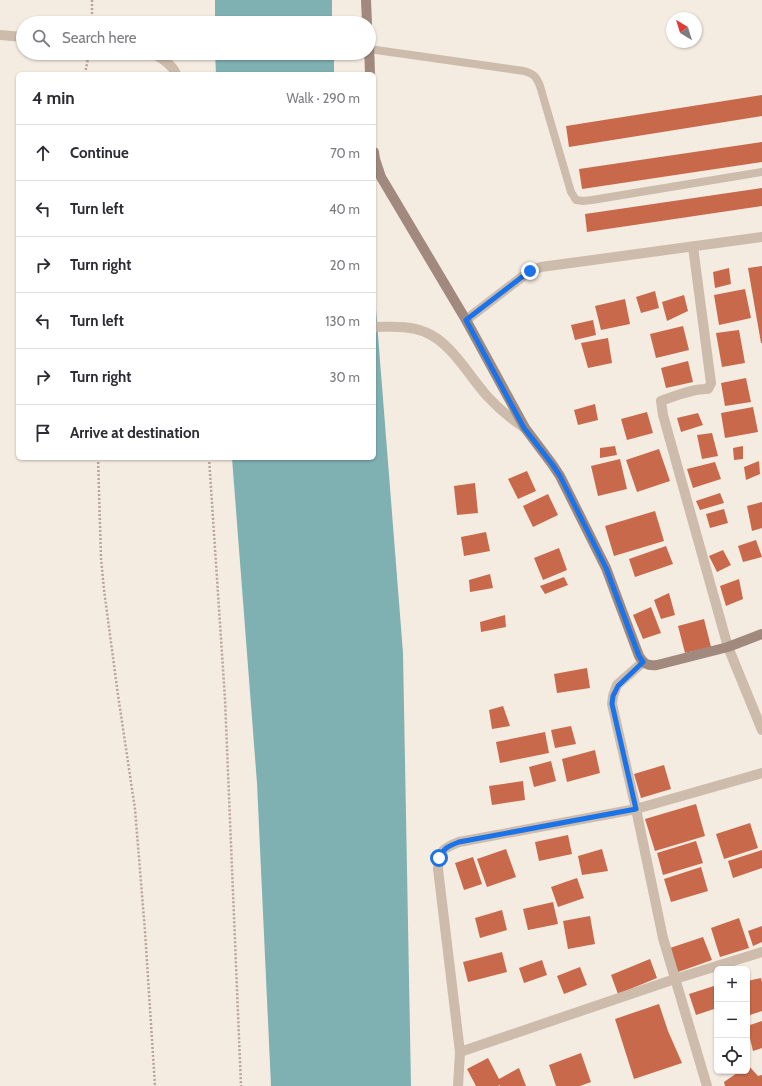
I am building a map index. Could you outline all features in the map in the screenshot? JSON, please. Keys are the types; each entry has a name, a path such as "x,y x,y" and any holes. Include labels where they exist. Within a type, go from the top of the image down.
{"main road":[{"path":"366,0 367,16"},
{"path":"369,60 370,72"},
{"path":"376,162 381,176 466,320 524,428 560,476 606,568 639,656 643,662 650,666 657,666 728,647 762,634"}],"street":[{"path":"0,35 16,36"},
{"path":"164,60 176,72"},
{"path":"466,320 530,271 541,267 762,237"},
{"path":"693,247 711,383 708,389 680,394 661,401 663,415 728,647 762,730"},
{"path":"376,327 411,327 426,332 445,344 501,411 524,428"},
{"path":"643,662 618,686 613,696 612,704 663,938 707,1086"},
{"path":"458,1086 460,1052 438,869 439,858 443,850 450,845 459,842 636,809 762,773"},
{"path":"460,1052 675,979 762,952"}],"lane":[{"path":"376,50 524,71 532,74 537,79 540,86 571,192 576,200 592,200 762,172"}],"path":[{"path":"92,0 92,16"},
{"path":"85,72 88,60"},
{"path":"98,460 101,558 118,695 135,809 155,1086"},
{"path":"208,460 225,700 241,1086"}],"water":[{"path":"215,0 332,0 332,16 215,16"},
{"path":"215,60 334,60 334,72 216,72"},
{"path":"376,310 403,653 411,1086 271,1086 257,783 232,460 376,460"}],"building":[{"path":"762,95 762,116 569,147 566,126"},
{"path":"762,142 762,162 582,189 579,169"},
{"path":"762,188 762,206 587,232 585,214"},
{"path":"762,266 762,343 761,343 748,268"},
{"path":"729,268 731,284 715,288 713,272"},
{"path":"745,289 751,318 719,325 714,295"},
{"path":"655,291 659,308 641,313 636,297"},
{"path":"684,295 688,311 667,321 662,302"},
{"path":"625,299 630,324 601,330 595,306"},
{"path":"593,320 596,335 575,340 571,325"},
{"path":"683,326 689,350 656,358 650,334"},
{"path":"739,330 745,363 722,367 716,333"},
{"path":"608,338 612,363 588,368 581,343"},
{"path":"688,361 693,382 666,388 661,368"},
{"path":"746,378 751,402 725,406 721,383"},
{"path":"595,404 598,420 578,425 574,410"},
{"path":"753,407 758,432 725,438 721,413"},
{"path":"647,412 653,433 627,440 621,419"},
{"path":"698,413 703,425 681,432 677,418"},
{"path":"712,433 718,456 702,459 697,435"},
{"path":"615,446 617,455 600,458 600,448"},
{"path":"743,446 743,459 734,460 733,448"},
{"path":"659,449 670,481 637,492 626,460"},
{"path":"620,459 627,489 598,496 591,466"},
{"path":"759,461 760,474 746,480 744,467"},
{"path":"715,462 721,479 693,488 687,469"},
{"path":"527,471 536,491 518,499 508,479"},
{"path":"475,483 478,513 457,515 454,486"},
{"path":"720,493 724,503 700,510 696,501"},
{"path":"548,494 558,515 533,527 523,506"},
{"path":"762,502 762,528 752,531 747,506"},
{"path":"724,509 728,523 710,528 706,514"},
{"path":"655,511 664,541 614,556 605,526"},
{"path":"486,532 490,551 464,556 461,537"},
{"path":"756,540 762,557 743,562 738,546"},
{"path":"666,546 673,564 635,577 629,559"},
{"path":"559,548 567,570 543,580 534,558"},
{"path":"723,550 731,565 717,572 709,556"},
{"path":"490,574 493,588 470,592 469,580"},
{"path":"564,577 568,585 545,594 540,586"},
{"path":"739,579 743,599 726,606 720,586"},
{"path":"669,593 675,615 661,619 654,600"},
{"path":"651,607 661,633 643,639 633,615"},
{"path":"505,615 506,627 481,632 480,622"},
{"path":"704,619 711,647 685,653 678,626"},
{"path":"587,668 590,688 557,693 554,674"},
{"path":"503,706 510,726 492,729 489,710"},
{"path":"571,726 576,744 555,748 551,730"},
{"path":"545,732 549,753 500,763 496,742"},
{"path":"595,750 600,773 567,782 562,759"},
{"path":"551,761 556,781 534,787 529,767"},
{"path":"664,765 671,789 641,798 634,774"},
{"path":"523,781 525,800 492,805 489,786"},
{"path":"696,804 705,836 655,851 645,819"},
{"path":"750,823 758,848 724,859 716,834"},
{"path":"568,835 572,854 539,861 535,842"},
{"path":"696,841 703,863 663,875 657,853"},
{"path":"506,849 516,877 487,887 477,859"},
{"path":"602,849 608,871 582,875 578,856"},
{"path":"762,850 762,868 733,878 728,861"},
{"path":"473,857 482,884 464,890 455,863"},
{"path":"701,867 708,891 671,902 664,879"},
{"path":"577,878 584,898 558,907 551,887"},
{"path":"553,902 558,924 528,930 523,909"},
{"path":"502,910 507,930 480,938 475,918"},
{"path":"590,916 595,944 568,949 563,921"},
{"path":"739,918 749,948 720,957 711,928"},
{"path":"762,926 762,942 753,946 748,931"},
{"path":"703,937 712,960 678,972 670,948"},
{"path":"502,952 507,972 468,982 463,962"},
{"path":"650,959 657,978 618,994 611,975"},
{"path":"542,960 547,975 524,983 519,968"},
{"path":"580,967 587,985 564,994 557,976"},
{"path":"761,978 762,1011 750,1015 750,1002 750,980"},
{"path":"714,986 714,1009 696,1015 689,994"},
{"path":"659,1004 668,1031 682,1063 634,1079 615,1019"},
{"path":"762,1021 762,1048 753,1051 750,1038 750,1025"},
{"path":"581,1053 591,1082 580,1086 556,1086 549,1065"},
{"path":"488,1058 499,1079 519,1068 526,1086 476,1086 467,1069"},
{"path":"750,1067 758,1076 762,1075 762,1086 725,1086 724,1082 736,1074 750,1074"}],"route":[{"path":"439,858 443,850 450,845 459,842 636,809 612,704 613,696 618,686 643,662 639,656 606,568 560,476 524,428 466,320 530,271"}]}
